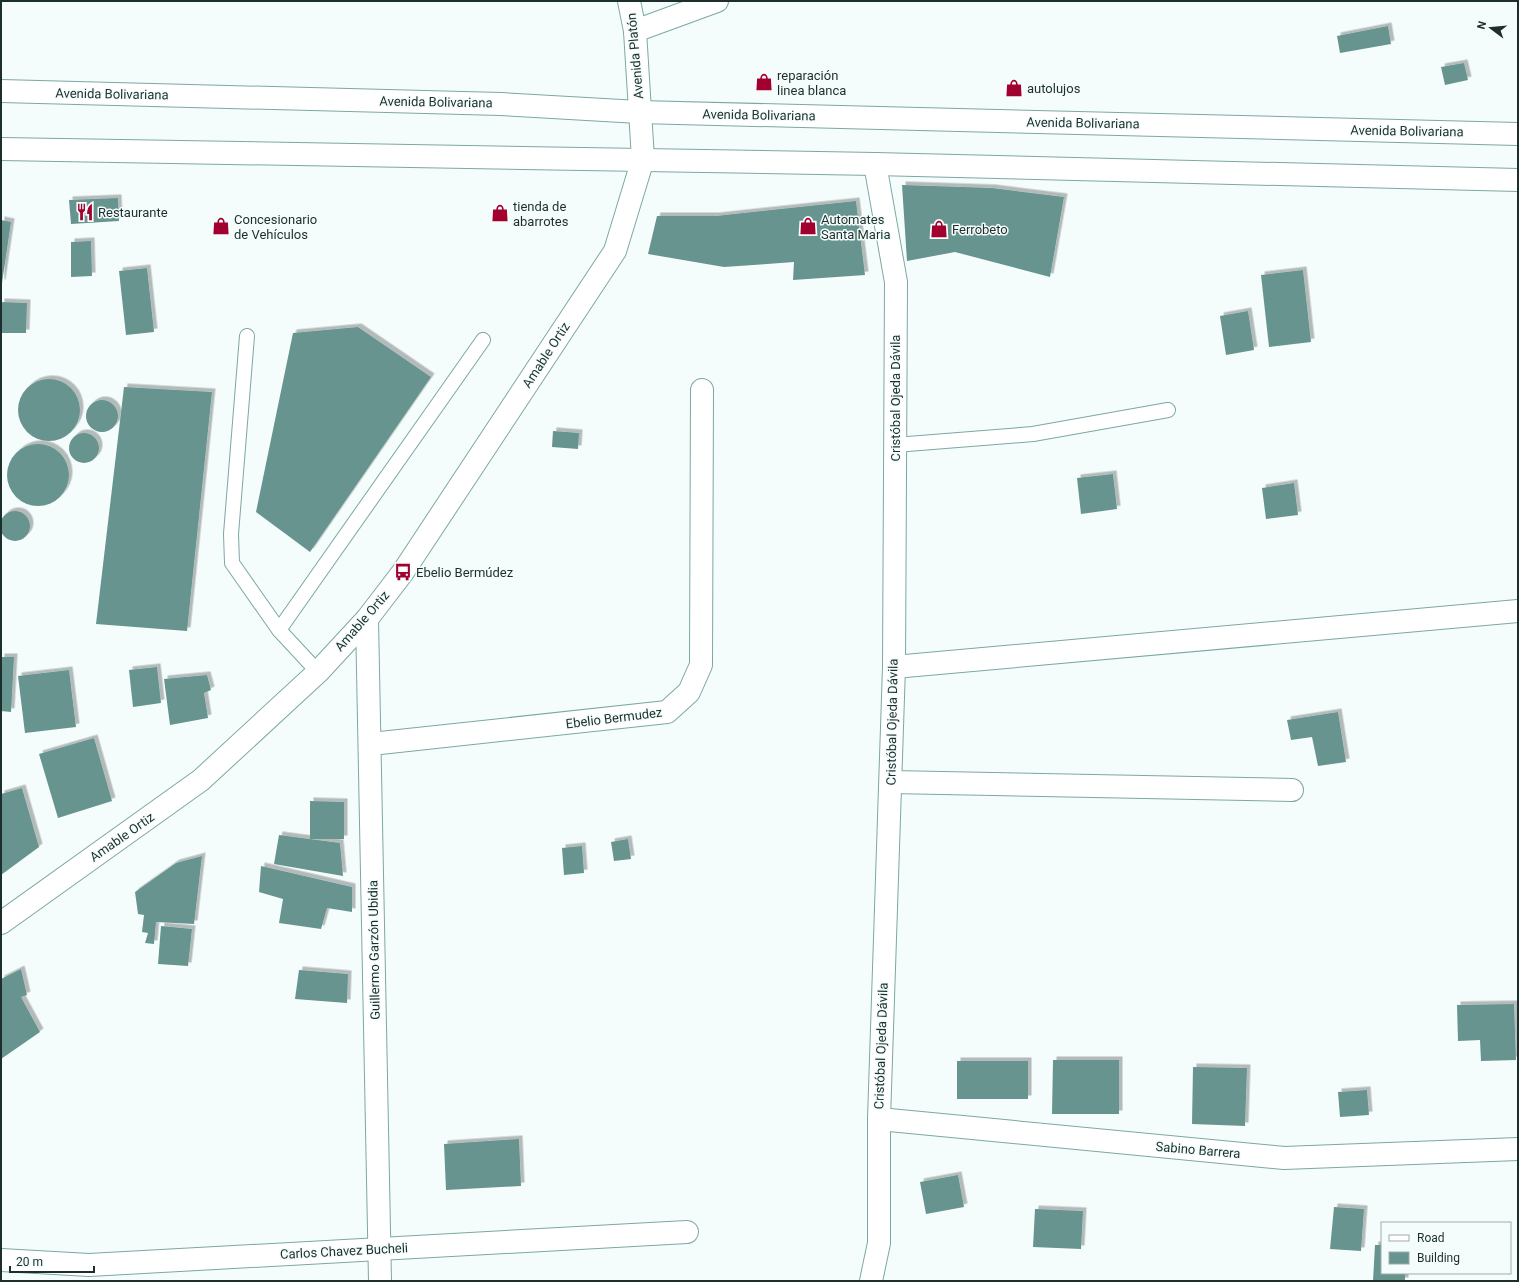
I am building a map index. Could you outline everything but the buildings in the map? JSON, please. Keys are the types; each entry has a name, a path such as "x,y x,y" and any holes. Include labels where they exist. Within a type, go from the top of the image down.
{"main road":[{"name":"Avenida Platón","path":"629,1 635,31 640,112"},
{"path":"635,31 717,1"},
{"name":"Avenida Bolivariana","path":"1,92 501,104 640,112 1518,134"},
{"name":"Amable Ortiz","path":"1,923 201,780 318,672 368,619 403,572 614,251 643,159 640,112"},
{"path":"1,149 643,159 1518,180"},
{"name":"Cristóbal Ojeda Dávila","path":"871,1281 879,1243 879,1119 894,667 896,282 875,164"},
{"name":"Ebelio Bermudez","path":"371,744 667,712 689,692 701,665 702,390"},
{"path":"894,667 1518,611"},
{"name":"Guillermo Garzón Ubidia","path":"368,619 380,1281"},
{"path":"891,782 1292,790"},
{"name":"Sabino Barrera","path":"879,1119 1284,1158 1518,1149"},
{"name":"Carlos Chavez Bucheli","path":"1,1260 89,1265 686,1232"}],"lane":[{"path":"247,336 231,534 232,563 279,630 318,672"},
{"path":"279,630 483,340"},
{"path":"895,445 1033,434 1168,410"}],"place":[{"name":"reparación linea blanca","path":"764,82"},
{"name":"autolujos","path":"1014,88"},
{"name":"Restaurante","path":"85,212"},
{"name":"tienda de abarrotes","path":"500,213"},
{"name":"Concesionario de Vehículos","path":"221,226"},
{"name":"Automates Santa Maria","path":"808,226"},
{"name":"Ferrobeto","path":"939,229"},
{"name":"Ebelio Bermúdez","path":"403,572"}]}
